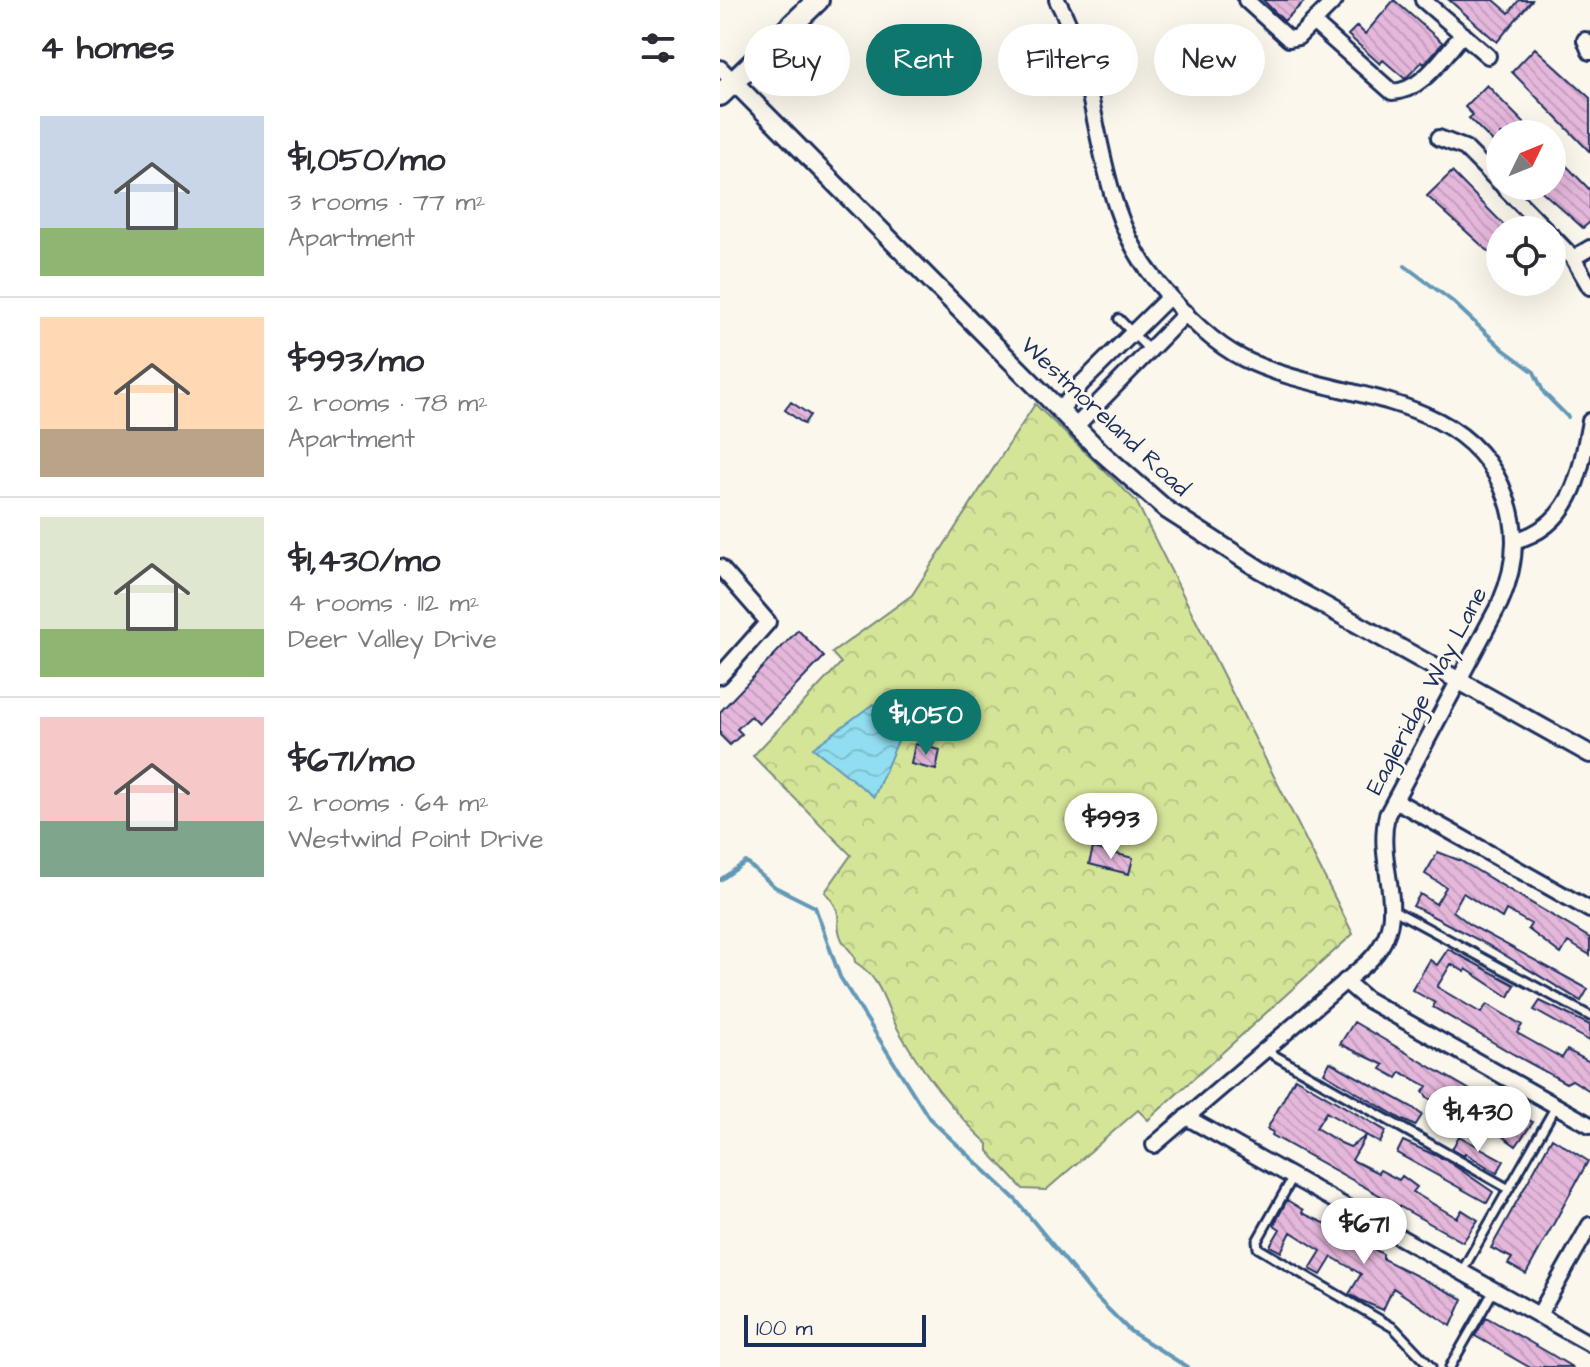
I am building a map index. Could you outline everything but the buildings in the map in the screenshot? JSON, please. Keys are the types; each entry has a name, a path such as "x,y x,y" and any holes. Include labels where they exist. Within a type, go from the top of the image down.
{"main road":[{"path":"725,82 818,0"}],"street":[{"name":"Eagleridge Way Lane","path":"1057,0 1076,48 1124,229 1147,269 1211,338 1245,360 1426,414 1461,434 1481,453 1503,488 1514,541 1505,591 1461,682 1387,815 1384,838 1392,909 1390,930 1378,952 1154,1145"},
{"path":"1246,0 1283,37 1289,39 1298,37 1335,0"},
{"path":"1423,0 1488,56"},
{"path":"1313,22 1392,92 1405,92 1419,84 1463,34"},
{"name":"Westmoreland Road","path":"725,82 1075,427 1148,494 1208,538 1590,754"},
{"path":"1439,138 1465,148 1486,170"},
{"path":"1516,200 1532,216"},
{"path":"1573,258 1590,248"},
{"path":"1566,251 1590,287"},
{"path":"1060,411 1081,384 1170,296"},
{"path":"1075,427 1186,313"},
{"path":"1514,541 1550,525 1566,505 1576,486 1590,421"},
{"path":"720,567 768,622 720,676"},
{"path":"1395,800 1590,910"},
{"path":"1345,981 1366,999 1590,1125"},
{"path":"1186,1117 1590,1344"},
{"path":"1539,1315 1590,1225"}],"lane":[{"path":"1119,319 1149,350"},
{"path":"1392,909 1590,1016"},
{"path":"1265,1050 1509,1189"},
{"path":"1462,1272 1556,1106"},
{"path":"1293,1177 1257,1241 1258,1248 1394,1328 1431,1367"},
{"path":"1450,1367 1494,1290"}],"green space":[{"path":"1035,404 1136,501 1353,934 1148,1120 1138,1110 1046,1190 1023,1189 988,1151 988,1144 940,1092 919,1063 900,1033 878,985 855,962 842,940 838,913 825,892 851,855 753,756 841,663 832,653 912,595"}],"water":[{"path":"873,704 902,731 874,797 813,748"}],"waterway":[{"path":"1405,266 1452,301 1504,350 1534,372 1544,393 1568,417"},
{"path":"720,880 746,862 775,887 815,907 840,977 929,1118 1016,1200 1092,1293 1130,1331 1187,1367"}]}
